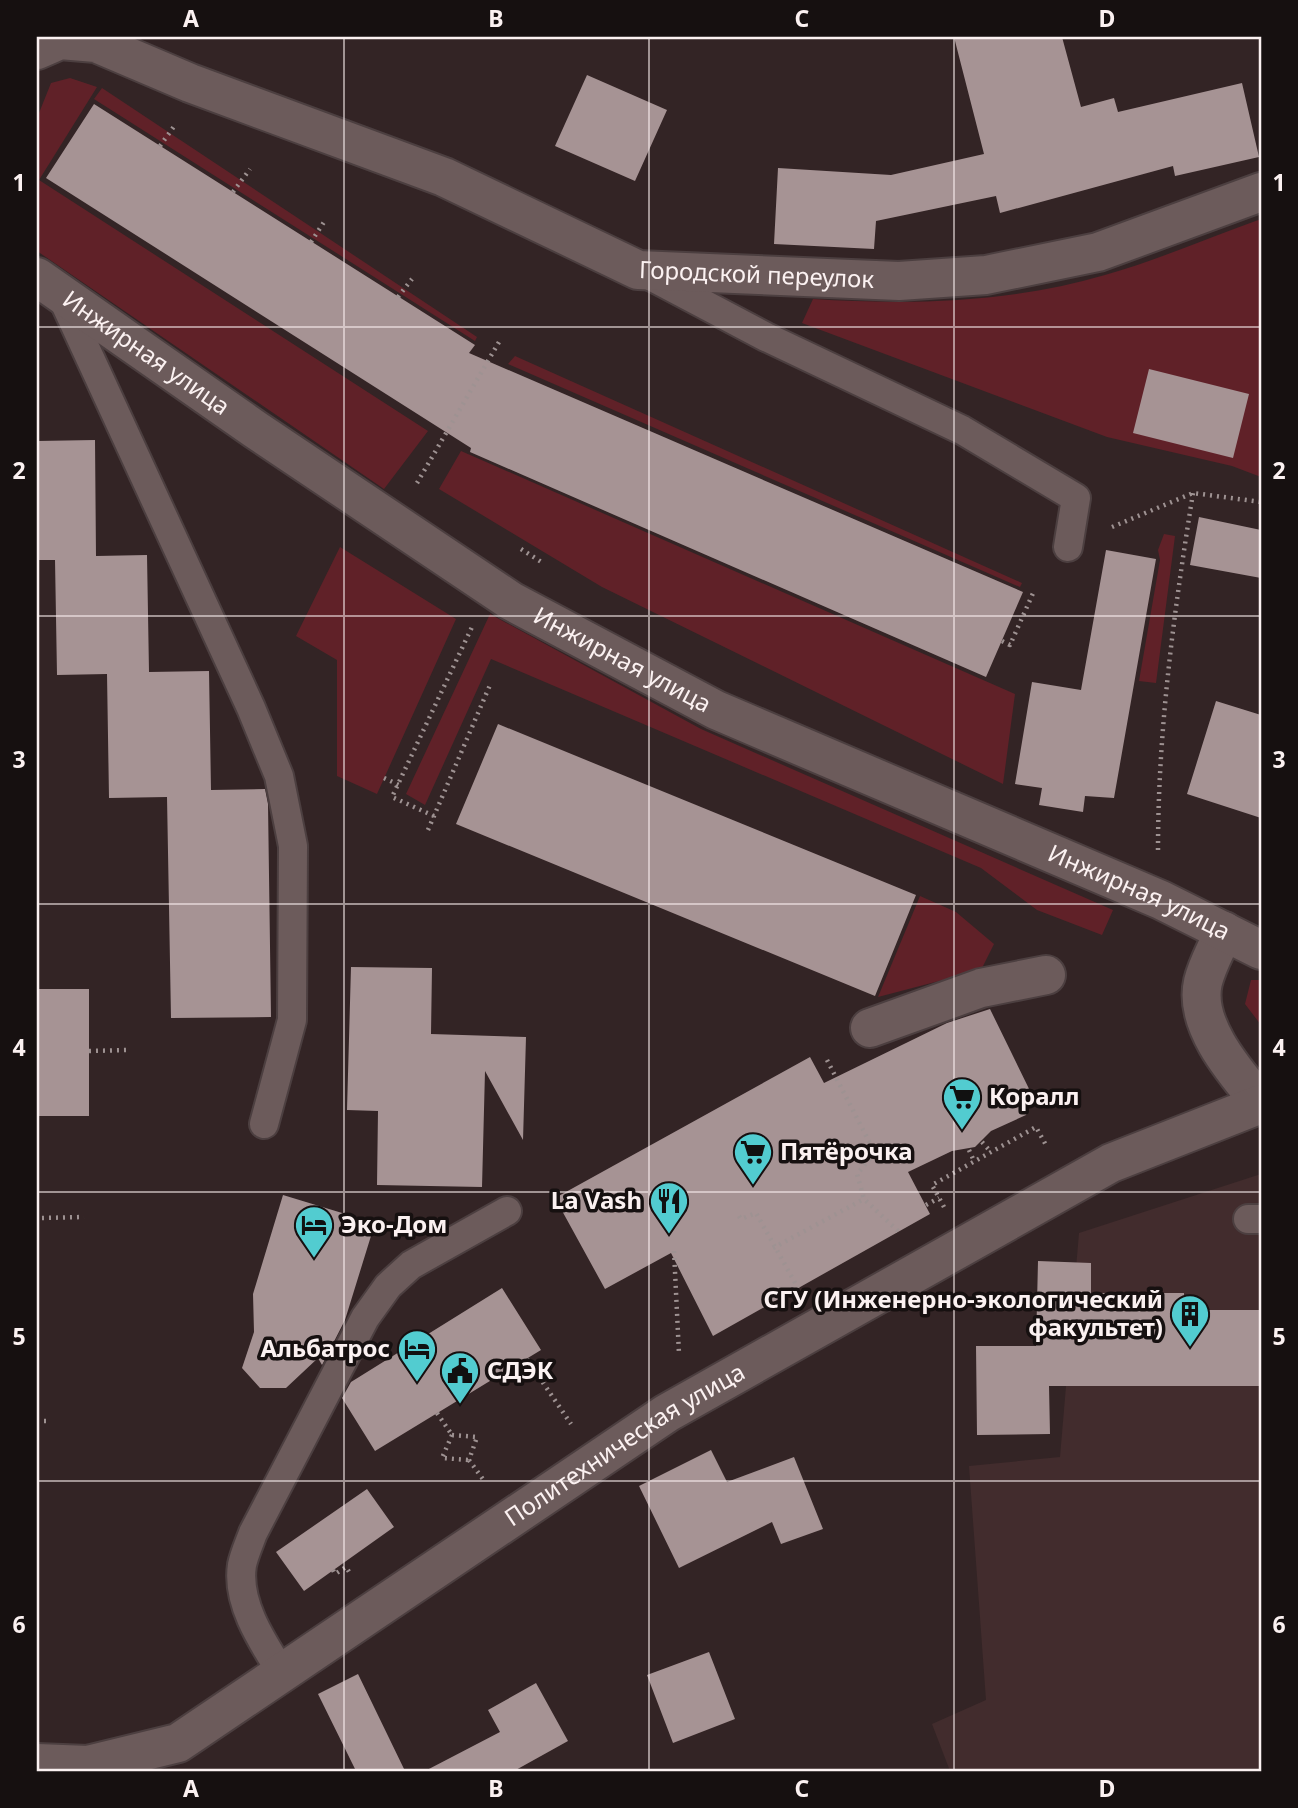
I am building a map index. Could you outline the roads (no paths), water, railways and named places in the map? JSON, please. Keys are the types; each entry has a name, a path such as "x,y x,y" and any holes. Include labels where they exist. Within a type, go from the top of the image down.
{"street":[{"name":"Городской переулок","path":"37,50 60,40 96,43 190,83 444,177 638,270 900,281 986,275 1098,252 1261,192"},
{"name":"Инжирная улица","path":"48,284 256,430 511,601 716,710 1161,900 1261,950"},
{"path":"1224,931 1203,983 1202,1005 1209,1028 1242,1080 1261,1103"},
{"path":"870,1028 981,988 1045,975"},
{"name":"Политехническая улица","path":"37,1763 88,1765 178,1743 667,1413 1111,1163 1261,1103"}],"lane":[{"path":"638,270 766,337 962,430 1076,498 1068,547"},
{"path":"48,284 251,708 279,776 293,846 292,1020 264,1124"},
{"path":"282,1673 259,1636 246,1600 242,1567 253,1534 365,1318 388,1286 411,1265 507,1211"}],"place":[{"name":"Коралл","path":"962,1131"},
{"name":"Пятёрочка","path":"753,1186"},
{"name":"La Vash","path":"669,1235"},
{"name":"Эко-Дом","path":"314,1259"},
{"name":"СГУ (Инженерно-экологический факультет)","path":"1190,1348"},
{"name":"Альбатрос","path":"417,1383"},
{"name":"СДЭК","path":"460,1405"}]}
